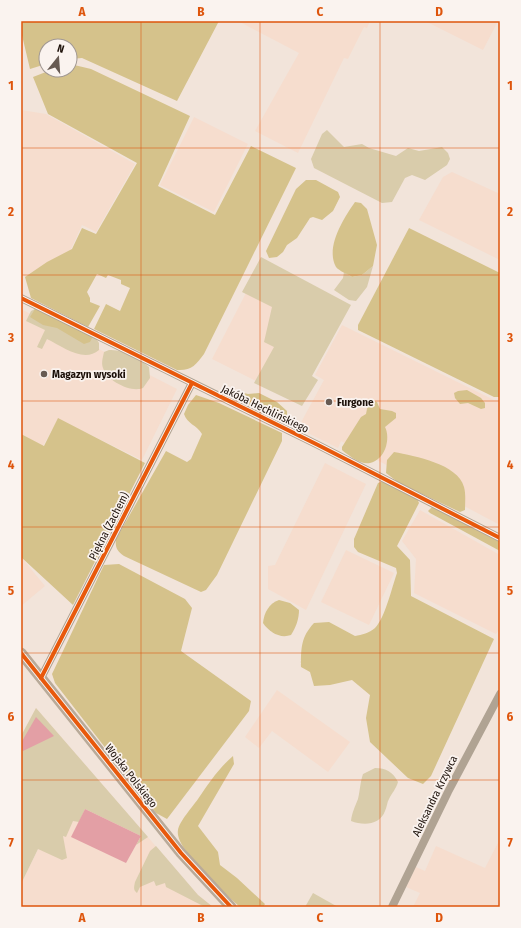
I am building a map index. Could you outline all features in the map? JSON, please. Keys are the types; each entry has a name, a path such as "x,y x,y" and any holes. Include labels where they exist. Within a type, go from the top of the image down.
{"street":[{"name":"Jakóba Hechlińskiego","path":"21,298 318,445 500,538"},
{"name":"Piękna (Zachem)","path":"41,678 192,383"},
{"name":"Wojska Polskiego","path":"21,653 181,853 231,907"},
{"name":"Aleksandra Krzywca","path":"392,907 448,792 500,694"}],"shaded area":[{"path":"21,21 219,21 177,101 82,58 78,58 78,38 38,38 38,66 30,69 21,31"},
{"path":"238,21 370,21 367,28 364,27 348,59 344,58 298,153 255,131 299,53"},
{"path":"425,21 498,21 483,50"},
{"path":"78,66 91,69 190,116 158,186 215,215 251,146 296,168 204,354 196,364 190,368 177,370 94,329 106,304 120,311 130,288 121,284 121,280 108,275 106,278 97,274 87,292 90,302 100,306 88,327 31,298 25,277 47,262 72,249 82,228 96,234 137,163 48,114 33,77 38,75 38,78 78,78"},
{"path":"21,110 46,114 135,164 96,232 82,225 52,291 21,274"},
{"path":"194,117 248,144 214,212 160,185"},
{"path":"327,130 344,147 362,144 369,148 396,156 408,148 419,151 442,147 448,153 450,159 447,165 425,180 412,175 405,178 392,202 382,203 314,168 311,159 322,134"},
{"path":"452,172 500,194 500,260 419,220 443,177"},
{"path":"306,180 316,180 338,192 340,197 333,211 322,220 313,217 310,218 297,238 287,245 283,252 277,257 269,258 266,251 296,189"},
{"path":"355,202 361,203 367,209 377,245 373,266 362,275 352,277 336,267 333,259 333,251 334,242 341,224"},
{"path":"409,228 500,273 500,397 494,397 358,330 358,325"},
{"path":"261,257 351,305 312,376 318,380 302,406 254,383 274,347 264,342 272,307 242,292"},
{"path":"263,260 296,401 212,359"},
{"path":"373,266 367,287 356,301 349,300 334,290 343,278 344,272 352,277 362,275"},
{"path":"21,309 177,389 142,460 58,419 43,446 21,435"},
{"path":"35,309 96,338 99,343 99,350 93,354 80,354 47,339 42,349 37,347 45,330 26,321 31,311"},
{"path":"35,309 93,336 90,342 84,344 57,328 43,325 30,317"},
{"path":"342,325 494,400 500,400 500,525 341,441 338,448 298,428 324,380 315,375"},
{"path":"109,350 120,351 130,355 149,367 150,378 143,388 132,389 120,385 105,373 102,360 104,352"},
{"path":"228,389 248,394 259,393 277,402 287,411 287,417 283,423 237,399 228,392"},
{"path":"467,390 481,398 485,403 485,408 481,409 468,403 460,404 455,398 454,393"},
{"path":"196,395 219,403 282,433 282,441 217,575 206,590 201,592 124,556 116,547 116,539 166,451 187,462 191,459 202,434 198,428 187,420 184,414 188,405"},
{"path":"372,400 377,402 380,409 396,413 396,418 385,427 387,432 387,443 380,458 370,463 363,463 342,450 342,447 361,417 366,414 368,404"},
{"path":"58,418 145,463 73,605 21,557 21,434 44,446"},
{"path":"394,452 435,462 453,472 460,479 464,487 465,510 460,512 399,483 386,473 387,460"},
{"path":"325,463 366,484 306,610 268,589 268,566 275,565"},
{"path":"383,481 417,498 419,503 397,546 410,560 411,596 494,639 431,776 423,784 408,778 370,742 366,718 370,695 352,680 330,685 314,686 310,672 301,667 301,654 304,638 314,623 329,622 355,636 365,634 373,630 382,617 397,573 396,568 358,552 354,547 354,539 378,483"},
{"path":"432,507 500,542 500,551 430,513 428,511"},
{"path":"420,510 500,555 500,628 496,634 414,593 416,559 402,541"},
{"path":"346,550 394,573 369,625 321,602"},
{"path":"21,557 45,586 21,606"},
{"path":"119,564 185,599 192,608 181,651 251,701 249,711 167,819 156,813 55,683 52,674 104,565"},
{"path":"279,600 290,603 299,610 297,623 291,635 283,636 275,634 263,623 272,603"},
{"path":"277,690 350,742 328,772 272,731 259,748 245,737"},
{"path":"36,708 198,895 213,907 21,907 21,884 41,843 21,834 21,736"},
{"path":"36,708 148,837 136,845 141,836 85,809 79,822 73,821 66,837 63,836 67,858 62,860 38,849 21,884 21,736"},
{"path":"36,717 54,736 23,751 21,749 21,743"},
{"path":"233,756 234,764 198,826 218,852 220,865 237,878 265,904 263,907 240,907 202,871 184,848 179,838 178,830 183,819 214,776"},
{"path":"375,768 383,769 391,773 398,782 388,800 383,816 375,822 366,824 356,823 351,821 358,799 363,774"},
{"path":"85,809 141,836 126,863 71,837"},
{"path":"500,839 500,907 413,907 420,893 406,887 416,867 425,871 436,846 485,868"},
{"path":"156,846 198,895 213,907 205,907 166,887 165,883 156,886 154,881 140,887 137,893 135,891 135,882 150,851"},
{"path":"313,893 338,907 305,907"}],"cycle path":[{"path":"21,298 318,445 500,538"},
{"path":"41,678 192,383"},
{"path":"21,653 181,853 231,907"}],"place":[{"name":"Magazyn wysoki","path":"44,374"},
{"name":"Furgone","path":"329,402"}]}
